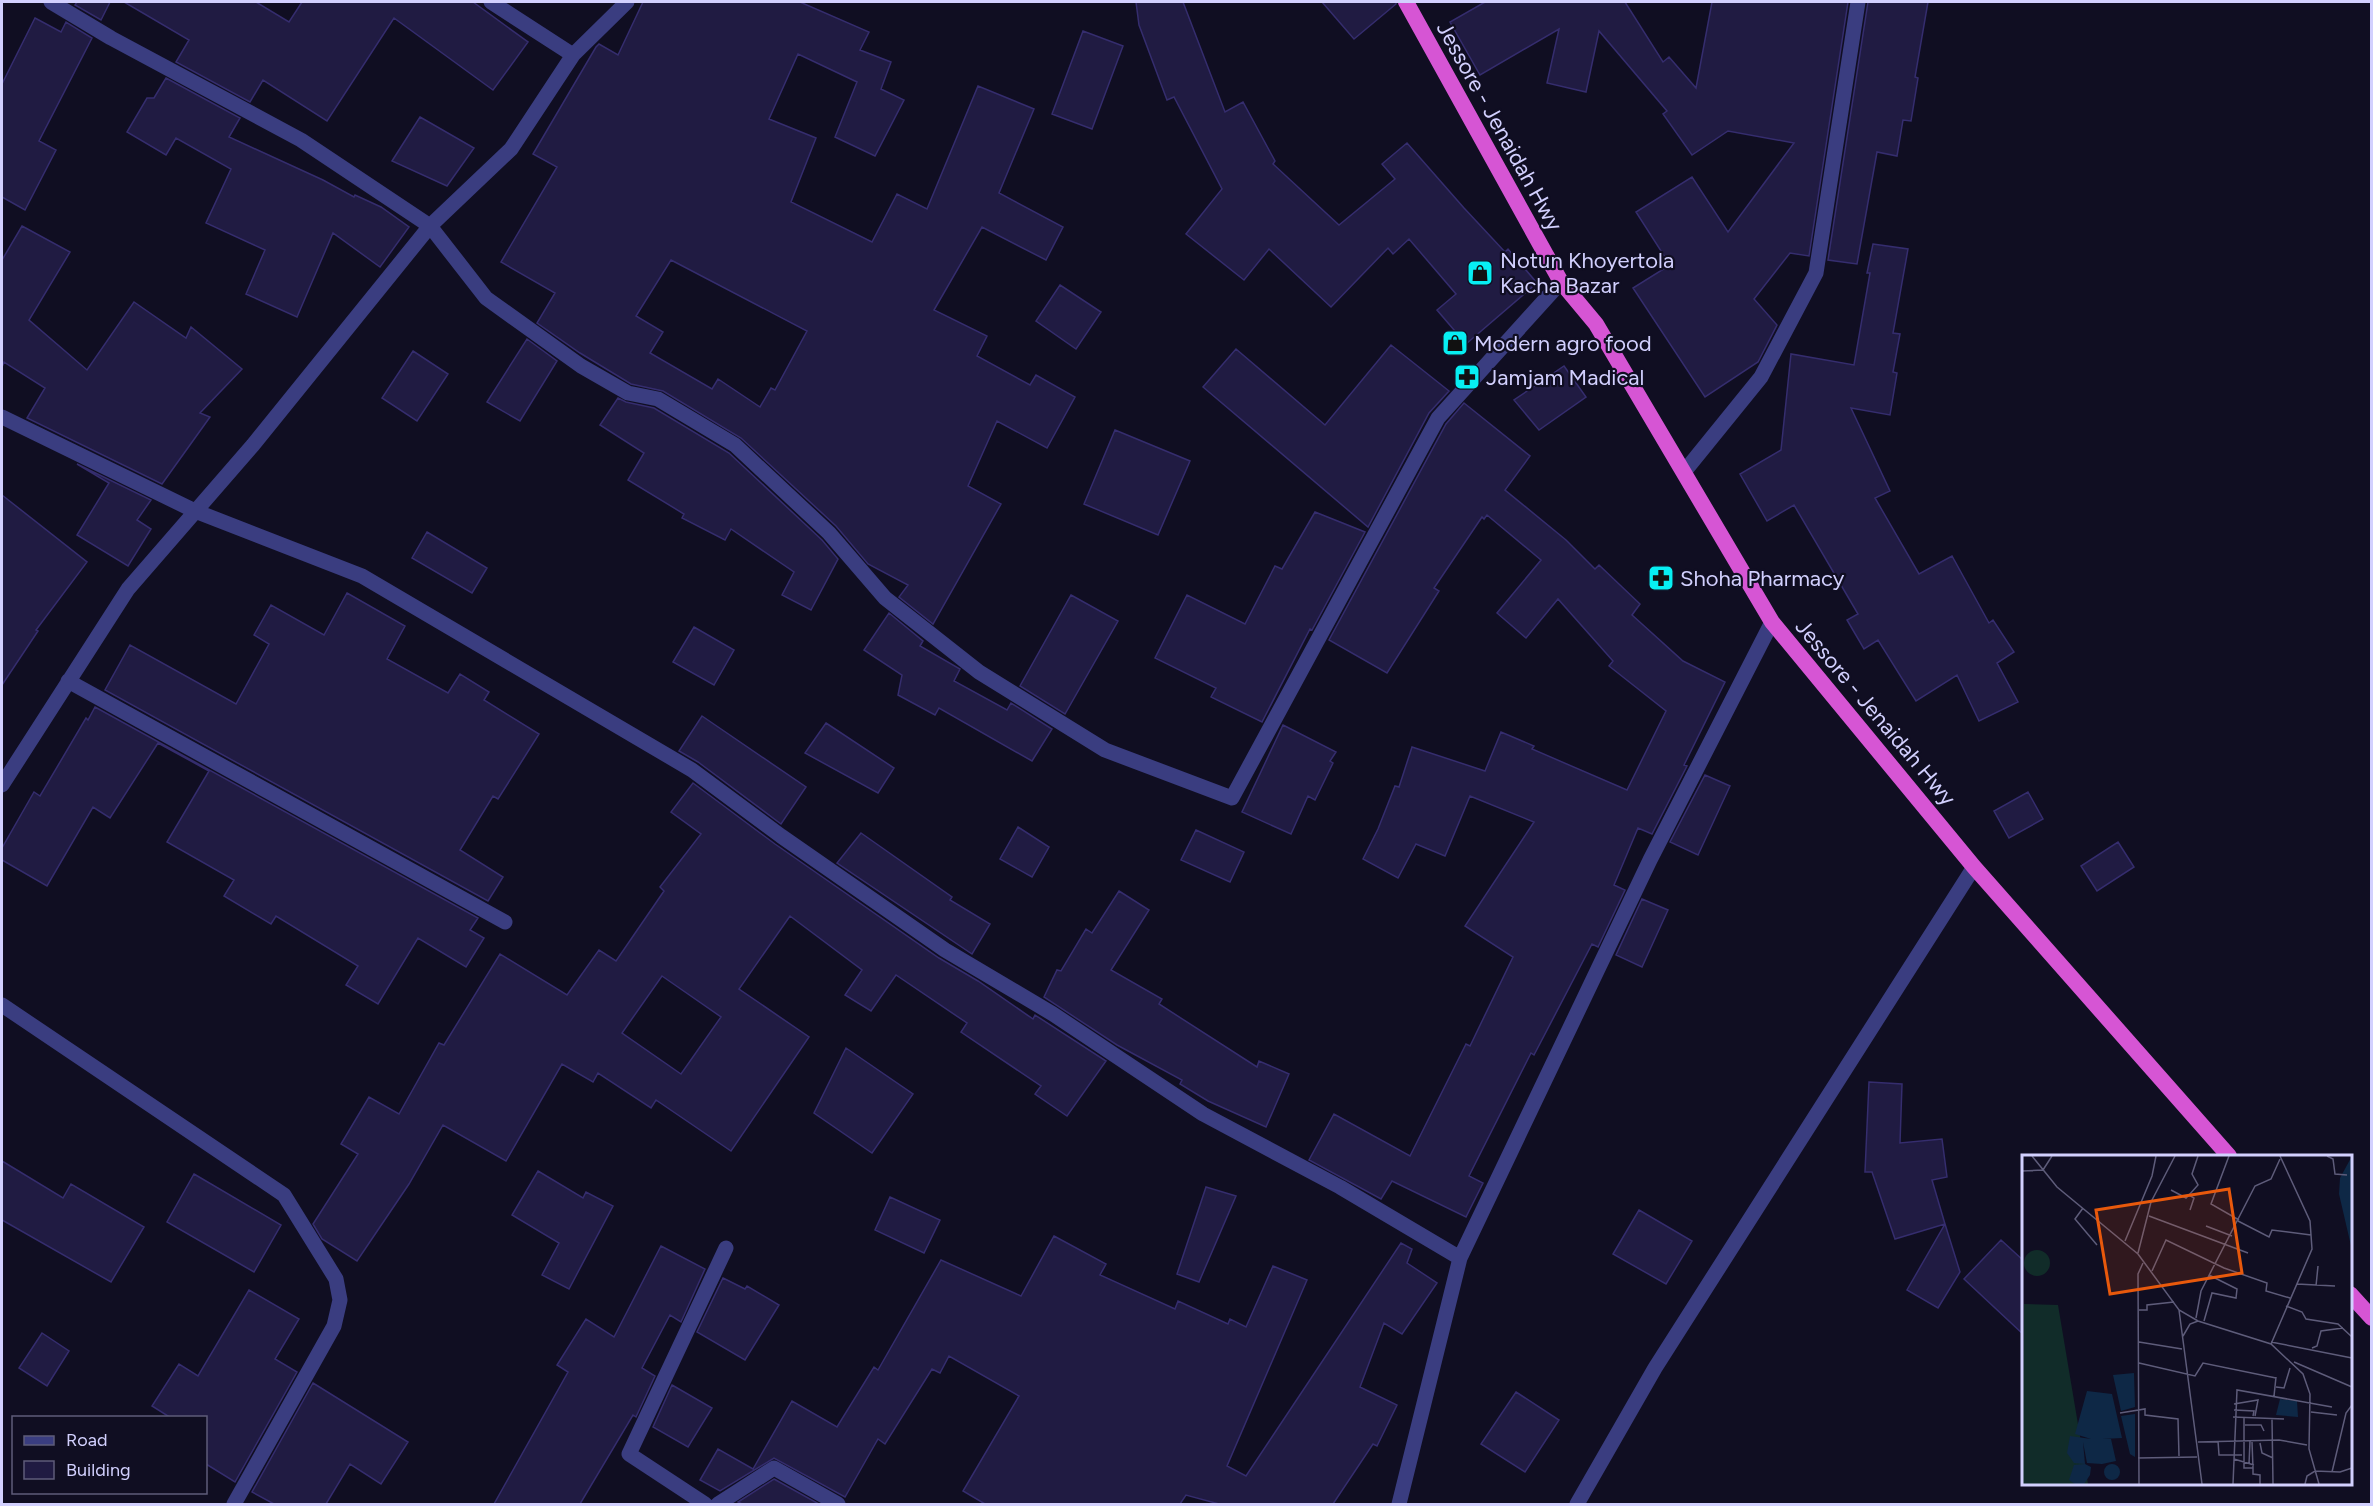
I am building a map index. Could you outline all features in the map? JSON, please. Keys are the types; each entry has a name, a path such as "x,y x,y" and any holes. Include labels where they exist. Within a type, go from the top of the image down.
{"highway":[{"name":"Jessore - Jenaidah Hwy","path":"1406,2 1561,282 1596,324 1772,622 1974,867 2228,1155"},
{"path":"2352,1296 2372,1318"}],"street":[{"path":"51,2 111,38 301,140 430,226 486,298 581,366 628,393 658,399 735,445 829,533 885,598 979,672 1105,750 1232,798 1438,418 1561,282"},
{"path":"490,2 573,55"},
{"path":"2,785 128,588 253,445 430,226 511,149 573,55 627,2"},
{"path":"1684,472 1761,377 1816,273 1858,2"},
{"path":"2,417 195,511 362,576 692,770 781,836 945,950 1053,1014 1203,1114 1340,1187 1460,1258"},
{"path":"1399,1504 1460,1258 1650,860 1772,622"},
{"path":"68,681 505,922"},
{"path":"1577,1504 1661,1359 1974,867"},
{"path":"2,1005 284,1195 336,1280 340,1300 334,1326 234,1504"},
{"path":"705,1504 629,1454 726,1248"},
{"path":"718,1504 774,1468 838,1504"}],"building":[{"path":"77,2 110,2 101,20 75,5"},
{"path":"124,2 256,2 289,22 302,2 473,2 528,42 493,90 394,18 327,121 263,80 250,102 176,62 189,40"},
{"path":"643,2 800,2 869,32 860,50 891,62 881,89 904,100 875,156 835,137 857,82 798,54 769,119 816,138 791,202 872,242 897,194 927,209 978,86 1034,109 999,193 1063,227 1046,260 982,227 934,310 987,336 977,356 1030,385 1036,375 1075,397 1047,448 997,421 968,486 1001,504 933,624 899,597 908,585 868,564 836,526 741,438 663,391 631,384 537,323 555,293 501,262 557,167 533,154 596,47 599,44 618,55","holes":["671,260 807,331 775,390 771,388 760,407 718,379 712,389 650,353 663,332 636,316"]},
{"path":"1136,2 1183,2 1225,112 1243,102 1275,161 1273,164 1339,225 1395,179 1382,164 1407,143 1464,208 1505,252 1508,249 1537,283 1466,344 1437,310 1456,294 1409,239 1393,254 1388,248 1331,307 1269,249 1244,280 1186,234 1222,189 1174,97 1167,100 1139,25"},
{"path":"1322,2 1396,2 1396,4 1354,39"},
{"path":"1485,2 1625,2 1663,62 1669,57 1696,88 1712,2 1848,2 1809,256 1790,253 1754,299 1777,325 1758,362 1705,397 1633,288 1670,265 1636,212 1692,177 1728,232 1794,143 1728,131 1692,155 1663,114 1667,111 1599,31 1586,92 1547,83 1559,29 1480,75 1450,22"},
{"path":"1868,2 1928,2 1915,77 1918,78 1911,121 1903,120 1897,156 1877,152 1857,264 1828,260"},
{"path":"35,18 61,32 66,22 92,38 39,141 56,150 25,210 2,197 2,84"},
{"path":"1083,31 1123,46 1092,129 1052,114"},
{"path":"166,78 240,118 229,137 323,180 354,197 355,195 381,207 409,227 380,267 333,233 297,317 246,294 265,250 206,223 231,169 176,138 166,155 127,132 147,98 154,98"},
{"path":"420,117 474,148 447,186 392,161"},
{"path":"22,226 70,252 29,320 87,370 134,302 186,338 191,327 242,369 200,413 210,417 162,484 27,418 45,388 4,362 2,367 2,260"},
{"path":"1873,244 1908,249 1893,333 1900,334 1893,372 1897,373 1890,415 1851,408 1890,491 1875,498 1919,574 1952,556 1989,623 1993,620 2014,652 1997,663 2018,702 1979,721 1957,675 1916,701 1878,640 1864,649 1847,620 1858,614 1794,505 1767,521 1740,474 1781,450 1791,354 1854,365"},
{"path":"1060,285 1101,312 1076,349 1036,321"},
{"path":"527,339 557,361 520,421 487,402"},
{"path":"1391,345 1449,391 1429,413 1368,527 1203,387 1236,349 1325,425"},
{"path":"413,351 448,374 417,421 382,398"},
{"path":"1564,366 1586,397 1539,430 1514,400"},
{"path":"618,398 654,408 729,453 822,540 838,559 811,610 782,595 794,572 731,529 725,540 682,518 684,514 628,480 644,453 600,425"},
{"path":"1464,403 1530,456 1505,490 1566,540 1595,569 1599,565 1640,604 1632,615 1683,661 1725,682 1684,765 1687,766 1652,834 1638,828 1614,885 1625,890 1598,947 1592,944 1534,1055 1531,1053 1469,1176 1483,1183 1466,1217 1392,1181 1381,1199 1309,1160 1334,1114 1410,1156 1466,1044 1470,1046 1513,957 1465,926 1534,822 1470,796 1445,856 1416,844 1398,878 1363,859 1395,786 1399,787 1412,747 1485,771 1501,732 1534,746 1532,749 1627,790 1666,711 1609,666 1613,661 1558,599 1526,638 1497,613 1541,560 1487,515 1484,519 1482,517 1434,588 1439,591 1387,673 1329,640 1446,424"},
{"path":"1115,430 1190,461 1158,535 1084,504"},
{"path":"77,464 151,500 137,520 151,529 128,566 77,535 109,483"},
{"path":"2,495 87,562 36,630 38,631 2,685"},
{"path":"1315,512 1365,532 1312,630 1310,629 1262,722 1211,697 1216,688 1155,658 1187,595 1245,624 1275,566 1282,569"},
{"path":"427,532 487,568 472,593 412,558"},
{"path":"347,593 405,626 387,659 448,693 460,674 489,692 484,700 539,734 498,799 493,796 460,850 503,877 488,901 105,690 130,645 236,704 269,644 254,635 271,605 324,635"},
{"path":"1071,595 1118,621 1065,714 1020,686"},
{"path":"889,613 923,641 920,646 960,669 954,681 1007,710 1011,703 1052,729 1032,761 939,708 935,715 898,695 902,675 864,650"},
{"path":"694,627 734,650 714,685 673,662"},
{"path":"95,707 478,918 470,930 484,938 466,967 418,938 378,1004 346,985 358,966 276,916 271,924 224,896 234,880 167,842 209,771 158,743 110,818 93,807 47,886 2,860 2,848 34,792 40,796 86,718 88,720"},
{"path":"702,716 806,787 781,824 698,762 679,751"},
{"path":"826,723 894,768 878,793 805,753"},
{"path":"1283,725 1336,752 1330,761 1333,763 1315,800 1308,796 1291,834 1242,812"},
{"path":"1705,775 1730,786 1698,855 1670,842"},
{"path":"693,783 775,844 939,958 978,981 1033,1019 1035,1015 1106,1061 1067,1116 1035,1094 1041,1086 961,1032 967,1023 896,975 871,1011 845,995 862,970 790,916 739,989 809,1037 731,1151 656,1100 651,1108 598,1073 593,1082 562,1064 506,1161 443,1125 409,1184 357,1261 322,1239 313,1224 358,1154 341,1144 369,1097 399,1114 439,1043 444,1045 500,954 567,995 599,950 616,961 664,891 660,887 701,834 671,812","holes":["662,976 721,1017 681,1074 622,1033"]},
{"path":"2028,792 2043,819 2009,838 1994,811"},
{"path":"1018,827 1049,847 1032,877 1000,859"},
{"path":"1196,830 1244,852 1230,882 1181,860"},
{"path":"861,833 952,897 950,900 990,924 972,954 837,863"},
{"path":"2118,842 2134,867 2097,891 2081,866"},
{"path":"1119,891 1149,910 1111,970 1162,999 1159,1004 1257,1067 1259,1061 1289,1074 1266,1127 1208,1101 1180,1084 1182,1080 1117,1045 1044,997 1057,970 1061,971 1086,929 1092,933"},
{"path":"1642,899 1668,910 1642,967 1616,955"},
{"path":"846,1048 913,1094 872,1153 814,1113"},
{"path":"1869,1082 1902,1084 1900,1143 1942,1139 1947,1177 1932,1180 1945,1224 1895,1239 1872,1172 1865,1172"},
{"path":"2,1161 63,1198 71,1184 144,1227 111,1282 2,1220"},
{"path":"538,1171 583,1198 586,1192 613,1206 569,1289 542,1275 559,1243 512,1215"},
{"path":"194,1174 281,1225 254,1272 167,1222"},
{"path":"1206,1187 1236,1196 1199,1282 1177,1274"},
{"path":"890,1197 940,1220 924,1253 875,1230"},
{"path":"1639,1210 1692,1241 1666,1284 1613,1254"},
{"path":"1945,1224 1960,1272 1938,1308 1907,1290"},
{"path":"1054,1236 1106,1264 1100,1275 1175,1309 1178,1301 1228,1324 1230,1319 1246,1327 1273,1266 1307,1280 1227,1466 1246,1476 1401,1243 1412,1249 1407,1263 1437,1283 1402,1334 1384,1323 1360,1387 1397,1405 1377,1446 1373,1444 1333,1504 1219,1504 1186,1495 1180,1504 985,1504 963,1491 1019,1396 949,1356 940,1373 932,1369 885,1444 878,1439 845,1497 774,1458 720,1491 700,1480 718,1449 753,1469 792,1401 837,1427 874,1367 878,1370 941,1260 1021,1296"},
{"path":"2001,1240 2022,1259 2022,1333 1964,1279"},
{"path":"661,1246 705,1269 681,1322 670,1315 642,1368 655,1376 636,1417 633,1415 580,1504 494,1504 568,1372 557,1365 586,1319 614,1337"},
{"path":"723,1278 745,1289 747,1286 779,1305 745,1360 697,1332"},
{"path":"249,1290 299,1319 275,1359 297,1372 235,1482 207,1465 207,1416 168,1416 152,1406 179,1364 198,1376"},
{"path":"42,1333 69,1351 47,1386 19,1368"},
{"path":"313,1383 408,1442 381,1484 350,1464 326,1504 274,1504 252,1492"},
{"path":"672,1385 712,1408 688,1447 653,1427"},
{"path":"1516,1392 1559,1420 1525,1472 1481,1444"},
{"path":"774,1479 819,1504 742,1504 738,1502"}],"place":[{"name":"Notun Khoyertola Kacha Bazar","path":"1480,273"},
{"name":"Modern agro food","path":"1455,343"},
{"name":"Jamjam Madical","path":"1467,377"},
{"name":"Shoha Pharmacy","path":"1661,578"}]}
